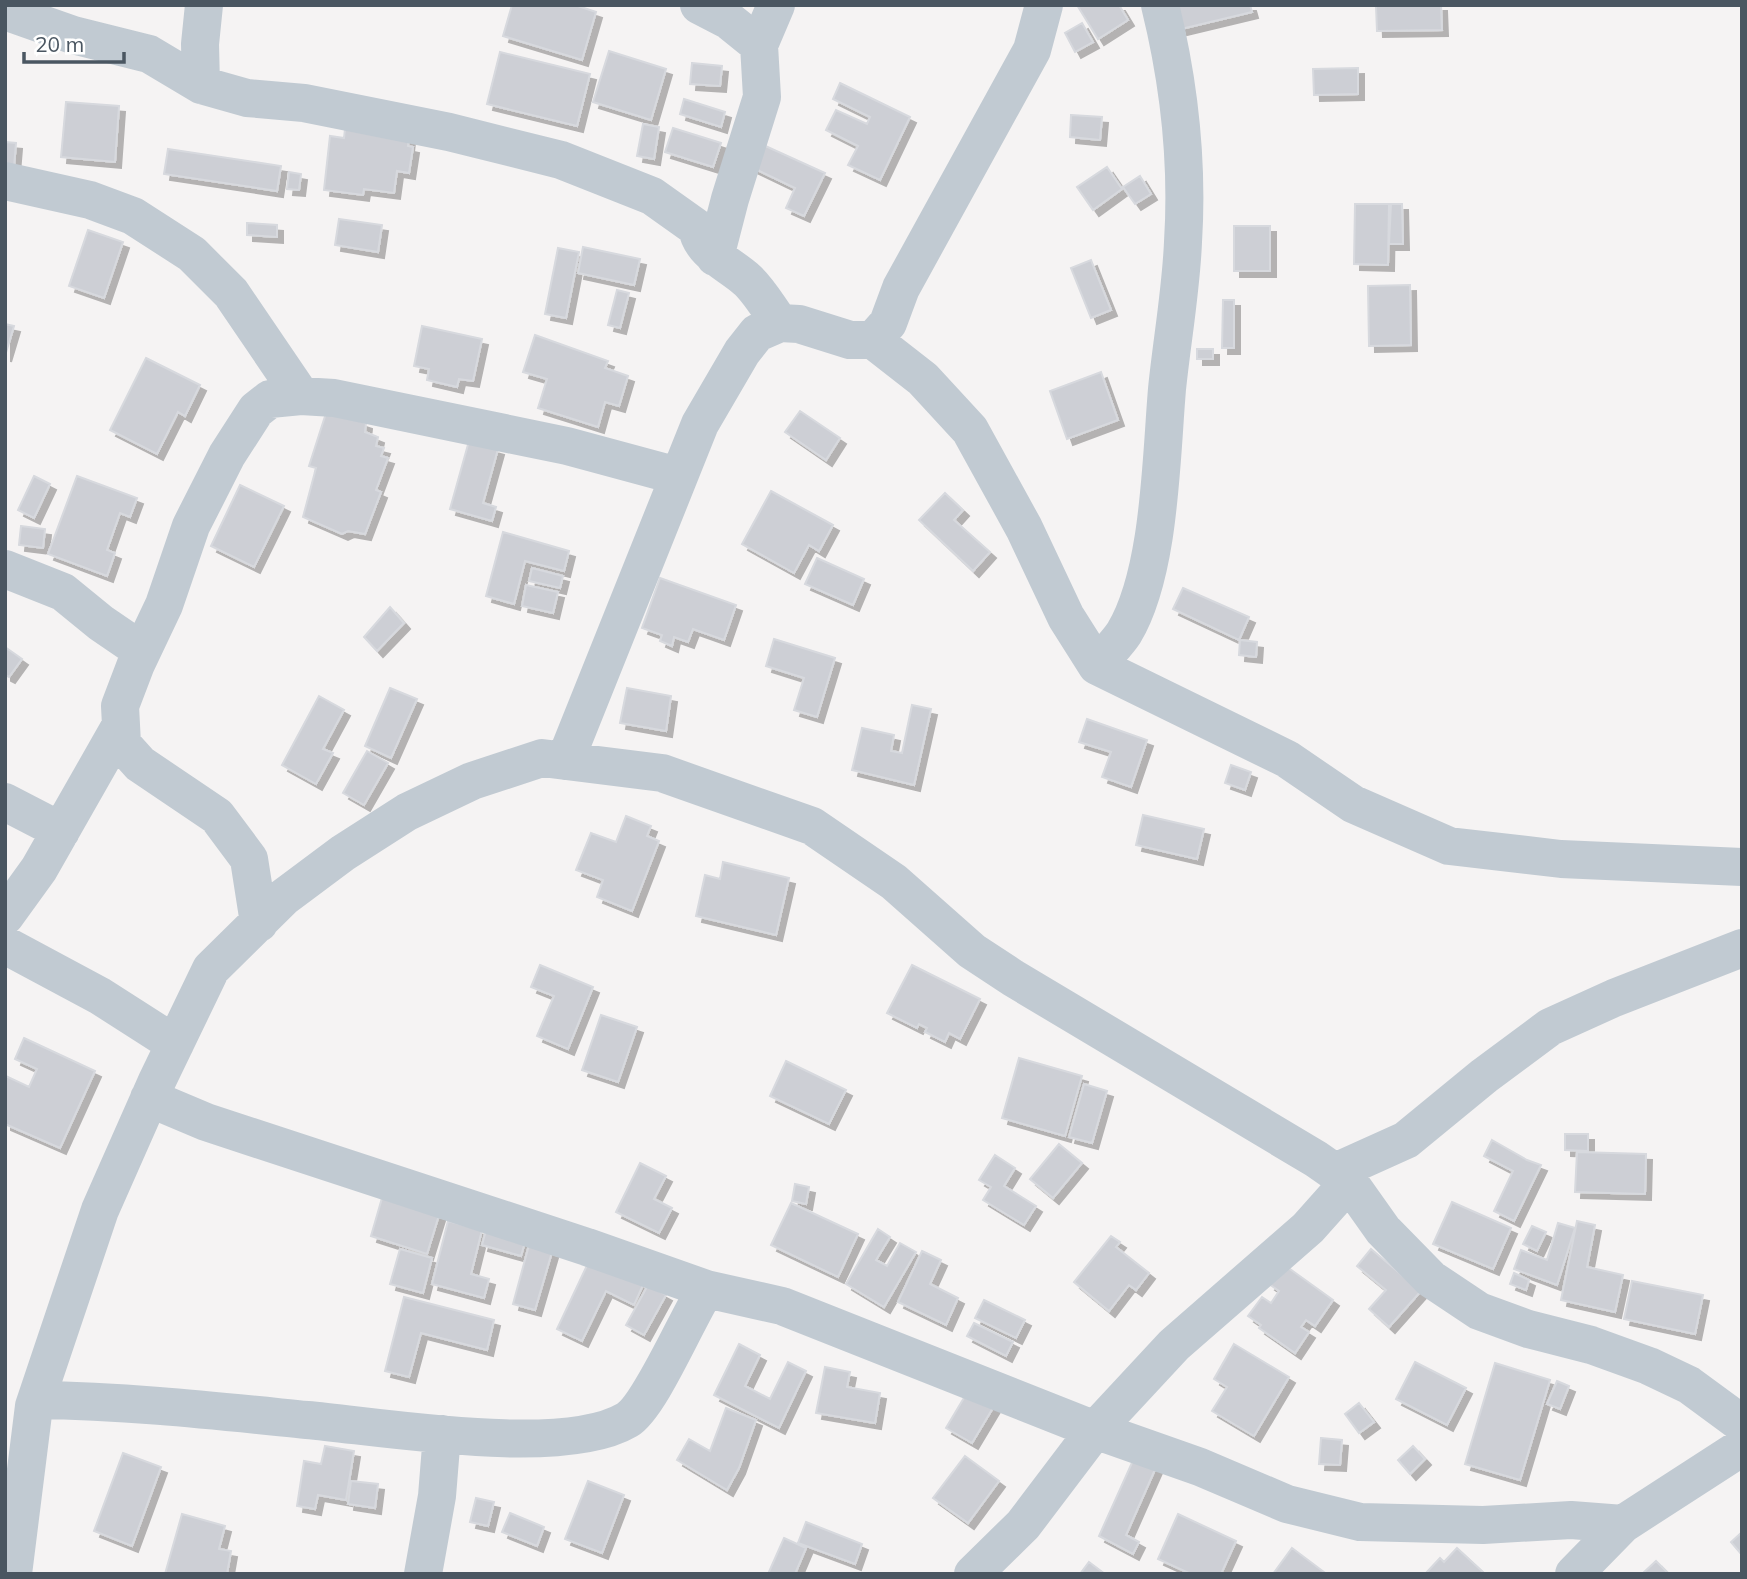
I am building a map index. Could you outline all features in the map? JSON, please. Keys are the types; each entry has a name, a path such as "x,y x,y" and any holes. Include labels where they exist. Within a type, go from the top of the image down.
{"street":[{"path":"201,85 200,44 204,5"},
{"path":"699,5 728,20 759,45"},
{"path":"715,257 762,97 759,45 776,5"},
{"path":"873,340 888,323 901,288 1032,50 1044,5"},
{"path":"1097,666 1123,634 1138,600 1151,547 1159,493 1184,241 1184,160 1171,50 1160,5"},
{"path":"5,11 73,35 149,54 201,85 247,97 304,103 435,129 561,160 652,196 697,228 699,239 715,257 747,280 780,323"},
{"path":"5,181 69,195 133,216 192,254 231,293 301,396"},
{"path":"565,761 700,424 742,352 757,333 780,323 799,324 850,340 873,340 923,379 970,430 1024,528 1066,617 1097,666 1287,759 1353,804 1448,846 1562,859 1742,867"},
{"path":"259,923 249,859 217,816 140,764 122,744 120,706 164,605 191,526 227,455 256,410 270,399 301,396 334,398 567,446 678,476"},
{"path":"5,569 62,592 142,651"},
{"path":"5,916 39,869 121,725"},
{"path":"13,1574 24,1420 100,1210 149,1098 211,970 284,898 343,853 407,812 472,781 542,758 662,774 812,826 894,882 972,951 1342,1177 1383,1230 1431,1279 1479,1311 1528,1329 1591,1345 1649,1366 1689,1385 1742,1424"},
{"path":"5,802 61,831"},
{"path":"5,945 100,996 175,1044"},
{"path":"973,1574 1023,1525 1095,1430 1174,1345 1308,1228 1342,1177 1406,1140 1484,1076 1550,1027 1614,998 1742,948"},
{"path":"149,1098 206,1122 587,1247 706,1289 782,1306 1095,1430 1200,1467 1287,1504 1360,1522 1483,1525 1571,1520 1623,1524"},
{"path":"24,1420 97,1401 442,1434 553,1439 598,1433 630,1419 652,1389 706,1289"},
{"path":"423,1574 437,1496 442,1434"},
{"path":"1574,1574 1623,1524 1742,1447"}],"building":[{"path":"512,5 575,5 596,12 582,60 503,36"},
{"path":"1077,5 1119,5 1128,20 1098,39"},
{"path":"1175,5 1250,5 1252,12 1181,29"},
{"path":"1441,5 1442,30 1377,31 1376,6"},
{"path":"1082,23 1093,42 1075,52 1065,33"},
{"path":"609,51 666,69 651,120 593,102"},
{"path":"500,52 590,74 577,126 487,104"},
{"path":"692,63 722,66 720,86 690,84"},
{"path":"1358,68 1358,94 1314,95 1313,69"},
{"path":"840,83 910,117 880,180 848,165 858,146 826,130 836,110 867,124 870,117 833,99"},
{"path":"684,99 725,112 721,127 680,114"},
{"path":"66,102 119,106 115,162 61,157"},
{"path":"1071,115 1102,117 1100,140 1070,137"},
{"path":"346,120 410,128 408,146 413,147 409,173 397,171 394,193 364,189 363,195 324,190 330,136 344,138"},
{"path":"643,124 659,127 654,159 637,156"},
{"path":"673,128 721,143 713,167 665,152"},
{"path":"5,142 16,143 14,167 5,166"},
{"path":"761,144 825,173 804,216 786,208 795,188 751,167"},
{"path":"168,149 281,166 277,191 164,174"},
{"path":"1107,167 1122,189 1093,210 1077,187"},
{"path":"289,172 301,174 299,190 287,189"},
{"path":"1140,176 1151,194 1135,204 1123,187"},
{"path":"1355,204 1389,204 1388,265 1354,264"},
{"path":"1391,204 1402,204 1403,244 1389,244"},
{"path":"339,219 382,225 378,252 335,245"},
{"path":"247,223 277,225 277,237 247,235"},
{"path":"1234,226 1270,226 1270,271 1234,271"},
{"path":"88,230 123,242 104,298 69,286"},
{"path":"583,247 640,259 634,285 578,273"},
{"path":"558,248 579,252 566,318 545,314"},
{"path":"1091,260 1111,310 1091,318 1071,268"},
{"path":"1410,285 1411,345 1369,346 1368,286"},
{"path":"617,290 629,293 620,328 608,325"},
{"path":"1223,300 1234,300 1234,348 1222,348"},
{"path":"5,324 14,326 5,356"},
{"path":"422,326 482,339 473,381 459,379 457,387 427,380 429,369 414,366"},
{"path":"535,335 608,361 605,368 628,376 619,406 605,402 598,427 538,408 547,379 523,372"},
{"path":"1197,349 1213,349 1213,359 1197,359"},
{"path":"146,358 200,385 185,416 178,412 157,454 110,430"},
{"path":"1101,372 1118,420 1067,439 1050,391"},
{"path":"327,410 366,423 365,432 378,437 376,446 384,448 381,456 388,458 376,490 381,492 365,534 348,531 342,534 303,517 316,468 309,466"},
{"path":"800,411 840,438 826,460 785,432"},
{"path":"469,441 498,449 483,503 496,507 492,521 450,509"},
{"path":"34,476 50,484 34,518 18,510"},
{"path":"77,476 137,498 130,517 120,513 107,550 115,553 107,576 48,554"},
{"path":"240,485 284,506 254,567 211,546"},
{"path":"771,491 833,525 819,551 809,545 794,573 742,544"},
{"path":"945,493 963,510 954,520 990,552 973,571 919,520"},
{"path":"21,526 45,529 43,548 19,545"},
{"path":"503,532 569,551 564,571 525,561 514,604 486,596"},
{"path":"817,558 864,579 853,605 805,584"},
{"path":"532,568 563,576 560,588 529,581"},
{"path":"660,578 736,605 724,640 693,629 688,642 674,637 672,646 660,641 662,635 642,628"},
{"path":"526,585 558,592 553,613 522,606"},
{"path":"1183,588 1249,617 1239,640 1173,609"},
{"path":"390,607 404,623 377,651 364,637"},
{"path":"774,639 835,658 817,717 794,710 804,678 766,666"},
{"path":"1240,640 1257,642 1256,657 1239,655"},
{"path":"5,647 22,659 9,677 5,675"},
{"path":"390,688 417,699 391,758 365,746"},
{"path":"627,688 671,696 666,731 620,723"},
{"path":"319,696 344,710 323,749 333,753 316,784 282,765"},
{"path":"912,705 931,709 914,785 852,770 862,728 894,735 891,751 902,753"},
{"path":"1087,719 1147,740 1131,787 1102,777 1111,752 1079,742"},
{"path":"367,751 388,763 364,805 343,793"},
{"path":"1231,765 1251,772 1245,790 1225,783"},
{"path":"1143,815 1204,829 1197,859 1136,845"},
{"path":"626,816 651,826 647,836 659,841 632,911 597,897 603,880 576,870 591,833 616,842"},
{"path":"723,862 789,878 776,935 696,916 705,875 720,879"},
{"path":"540,965 593,987 568,1049 537,1036 554,996 531,987"},
{"path":"912,965 980,999 960,1039 949,1033 945,1042 925,1032 927,1028 919,1024 917,1028 887,1013"},
{"path":"601,1015 637,1027 618,1082 582,1070"},
{"path":"24,1038 95,1071 60,1148 5,1124 6,1076 29,1087 37,1069 15,1059"},
{"path":"1019,1058 1082,1076 1065,1136 1002,1118"},
{"path":"786,1061 846,1090 829,1124 770,1096"},
{"path":"1084,1084 1107,1091 1092,1143 1069,1137"},
{"path":"1565,1134 1588,1134 1588,1151 1565,1150"},
{"path":"1492,1140 1541,1165 1514,1221 1494,1211 1513,1171 1484,1156"},
{"path":"1059,1144 1082,1163 1053,1198 1030,1179"},
{"path":"1577,1152 1646,1154 1645,1194 1575,1192"},
{"path":"995,1155 1015,1168 1004,1186 1036,1206 1024,1225 983,1200 991,1187 979,1180"},
{"path":"640,1163 666,1176 654,1199 672,1208 659,1233 616,1212"},
{"path":"795,1184 809,1187 806,1204 792,1201"},
{"path":"382,1198 439,1215 427,1254 371,1236"},
{"path":"1452,1202 1511,1228 1493,1269 1433,1244"},
{"path":"791,1203 858,1234 838,1277 771,1245"},
{"path":"448,1221 482,1230 471,1274 489,1279 484,1298 432,1284"},
{"path":"1577,1221 1595,1225 1587,1267 1623,1275 1615,1312 1561,1300"},
{"path":"488,1223 527,1235 521,1256 482,1245"},
{"path":"1558,1223 1575,1228 1557,1285 1514,1269 1521,1250 1547,1260"},
{"path":"1532,1226 1546,1232 1537,1251 1523,1244"},
{"path":"878,1229 890,1237 876,1260 887,1266 900,1243 916,1252 884,1307 846,1284"},
{"path":"1111,1236 1120,1242 1116,1247 1149,1273 1136,1290 1129,1285 1109,1311 1074,1282"},
{"path":"529,1245 552,1252 535,1310 513,1304"},
{"path":"400,1249 432,1258 423,1293 390,1284"},
{"path":"1371,1249 1421,1291 1389,1327 1369,1309 1386,1290 1357,1266"},
{"path":"922,1251 941,1260 930,1284 958,1298 946,1325 898,1302"},
{"path":"590,1259 643,1285 634,1305 606,1291 582,1341 557,1329"},
{"path":"1283,1264 1333,1300 1315,1326 1306,1320 1301,1327 1309,1332 1295,1353 1259,1328 1261,1325 1248,1316 1262,1297 1271,1303 1279,1291 1269,1284"},
{"path":"1514,1273 1529,1280 1526,1290 1510,1284"},
{"path":"1632,1281 1703,1295 1695,1334 1624,1319"},
{"path":"648,1285 666,1295 644,1335 626,1325"},
{"path":"404,1297 494,1320 487,1350 421,1333 409,1377 385,1371"},
{"path":"984,1300 1025,1320 1016,1338 975,1318"},
{"path":"974,1323 1013,1342 1006,1356 967,1336"},
{"path":"739,1344 760,1355 745,1386 770,1399 788,1362 806,1371 779,1428 714,1395"},
{"path":"1234,1344 1289,1377 1254,1436 1212,1411 1227,1387 1214,1379"},
{"path":"1415,1362 1466,1388 1447,1425 1396,1399"},
{"path":"1495,1363 1550,1380 1520,1480 1465,1464"},
{"path":"825,1367 850,1372 847,1387 880,1393 875,1423 816,1413"},
{"path":"974,1381 1000,1396 972,1443 946,1428"},
{"path":"1557,1381 1569,1386 1560,1409 1547,1404"},
{"path":"1359,1403 1374,1422 1359,1433 1345,1414"},
{"path":"726,1408 756,1420 739,1468 727,1490 677,1460 689,1439 710,1451"},
{"path":"1321,1438 1342,1440 1340,1465 1319,1464"},
{"path":"325,1446 354,1451 346,1500 318,1495 315,1509 297,1506 304,1461 321,1464"},
{"path":"1413,1446 1425,1459 1410,1474 1398,1460"},
{"path":"123,1453 161,1467 132,1546 94,1531"},
{"path":"965,1456 999,1481 968,1523 933,1498"},
{"path":"1135,1456 1157,1465 1126,1535 1139,1542 1133,1554 1099,1536"},
{"path":"351,1481 378,1484 375,1508 348,1504"},
{"path":"588,1481 624,1495 602,1553 565,1539"},
{"path":"476,1498 494,1502 488,1526 470,1522"},
{"path":"510,1513 544,1527 537,1546 502,1532"},
{"path":"182,1514 225,1526 219,1549 231,1551 227,1574 165,1574"},
{"path":"1178,1514 1236,1541 1221,1574 1191,1574 1158,1559"},
{"path":"806,1522 862,1544 855,1564 798,1543"},
{"path":"1742,1532 1742,1555 1731,1542"},
{"path":"784,1538 806,1548 795,1574 768,1574"},
{"path":"1292,1548 1324,1572 1273,1574"},
{"path":"1457,1548 1483,1572 1481,1574 1425,1574 1440,1558 1444,1562"},
{"path":"1656,1561 1669,1574 1642,1574"},
{"path":"1089,1562 1105,1574 1080,1574"}]}
